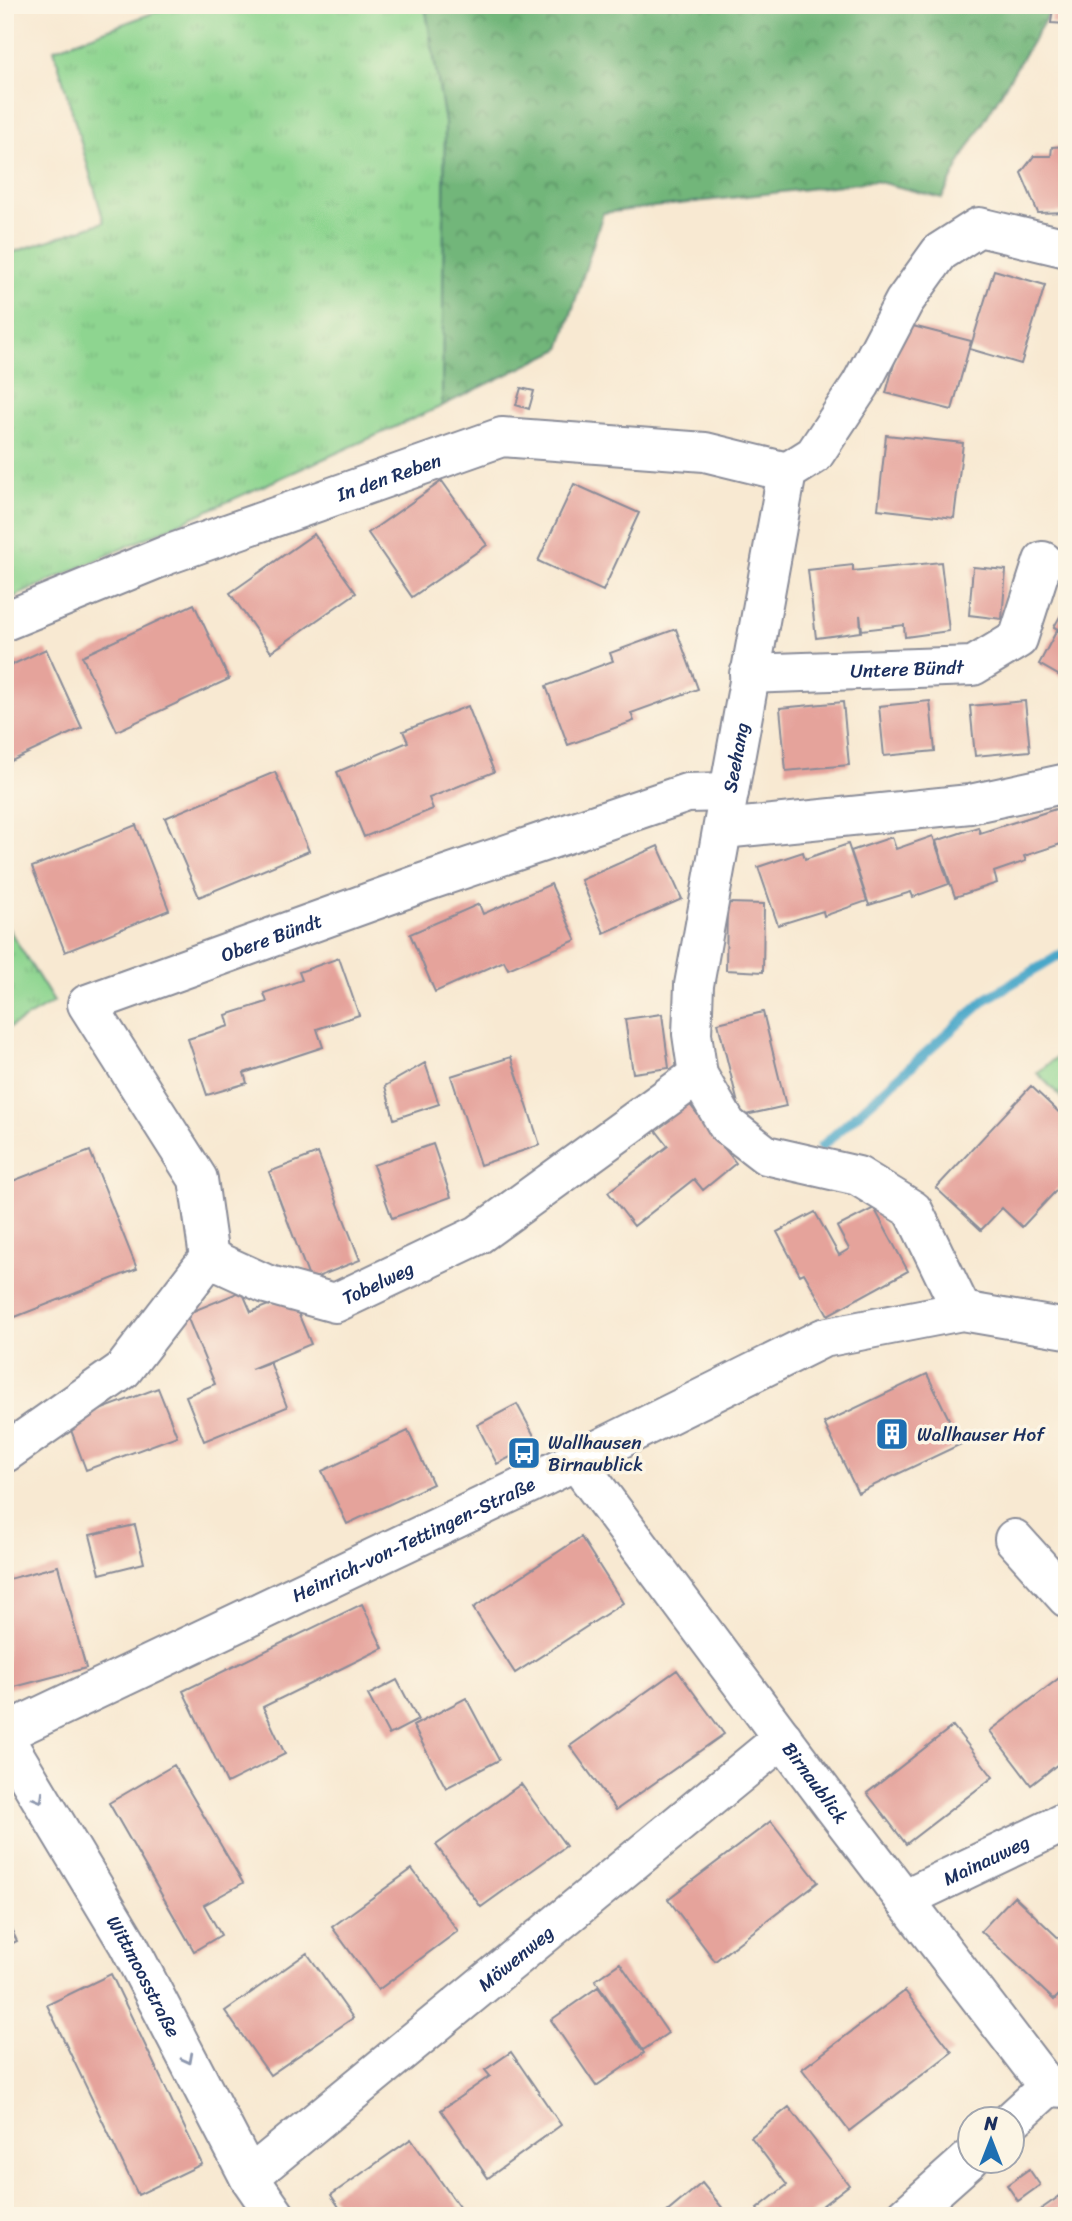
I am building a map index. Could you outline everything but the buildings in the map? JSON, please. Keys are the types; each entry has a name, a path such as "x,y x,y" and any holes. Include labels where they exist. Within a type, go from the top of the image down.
{"street":[{"path":"787,472 814,456 862,384 904,302 940,252 979,226 1067,248"},
{"name":"In den Reben","path":"5,621 167,555 502,437 705,452 787,472"},
{"name":"Seehang","path":"787,472 694,985 692,1034 698,1075 727,1125 766,1155 858,1176 913,1210 962,1311"},
{"name":"Untere Bündt","path":"749,674 973,666 1017,639 1043,561"},
{"path":"726,810 970,804 1067,783"},
{"name":"Obere Bündt","path":"209,1258 198,1179 87,1004 411,887 687,793 726,810"},
{"name":"Tobelweg","path":"209,1258 266,1284 335,1303 478,1235 698,1075"},
{"path":"5,1453 123,1370 209,1258"},
{"name":"Heinrich-von-Tettingen-Straße","path":"5,1733 576,1461 822,1338 962,1311 1067,1329"},
{"name":"Birnaublick","path":"576,1461 904,1899 1057,2088"},
{"path":"1014,1539 1067,1598"},
{"name":"Wittmoosstraße","path":"5,1738 128,1944 249,2177 276,2216"},
{"name":"Möwenweg","path":"249,2177 783,1738"},
{"name":"Mainauweg","path":"904,1899 1067,1821"},
{"path":"1026,2111 1057,2088"},
{"path":"923,2210 956,2175"}],"green space":[{"path":"175,5 425,5 445,122 442,406 5,601 5,255 104,222 54,49"},
{"path":"425,5 1054,5 965,153 942,198 875,181 603,213 560,349 442,406 445,122"},
{"path":"5,923 54,1002 5,1030"},
{"path":"1064,1051 1067,1053 1067,1103 1037,1073"}],"waterway":[{"path":"821,1147 986,999 1067,951"}],"place":[{"name":"Wallhauser Hof","path":"892,1434"},
{"name":"Wallhausen Birnaublick","path":"524,1453"}]}
